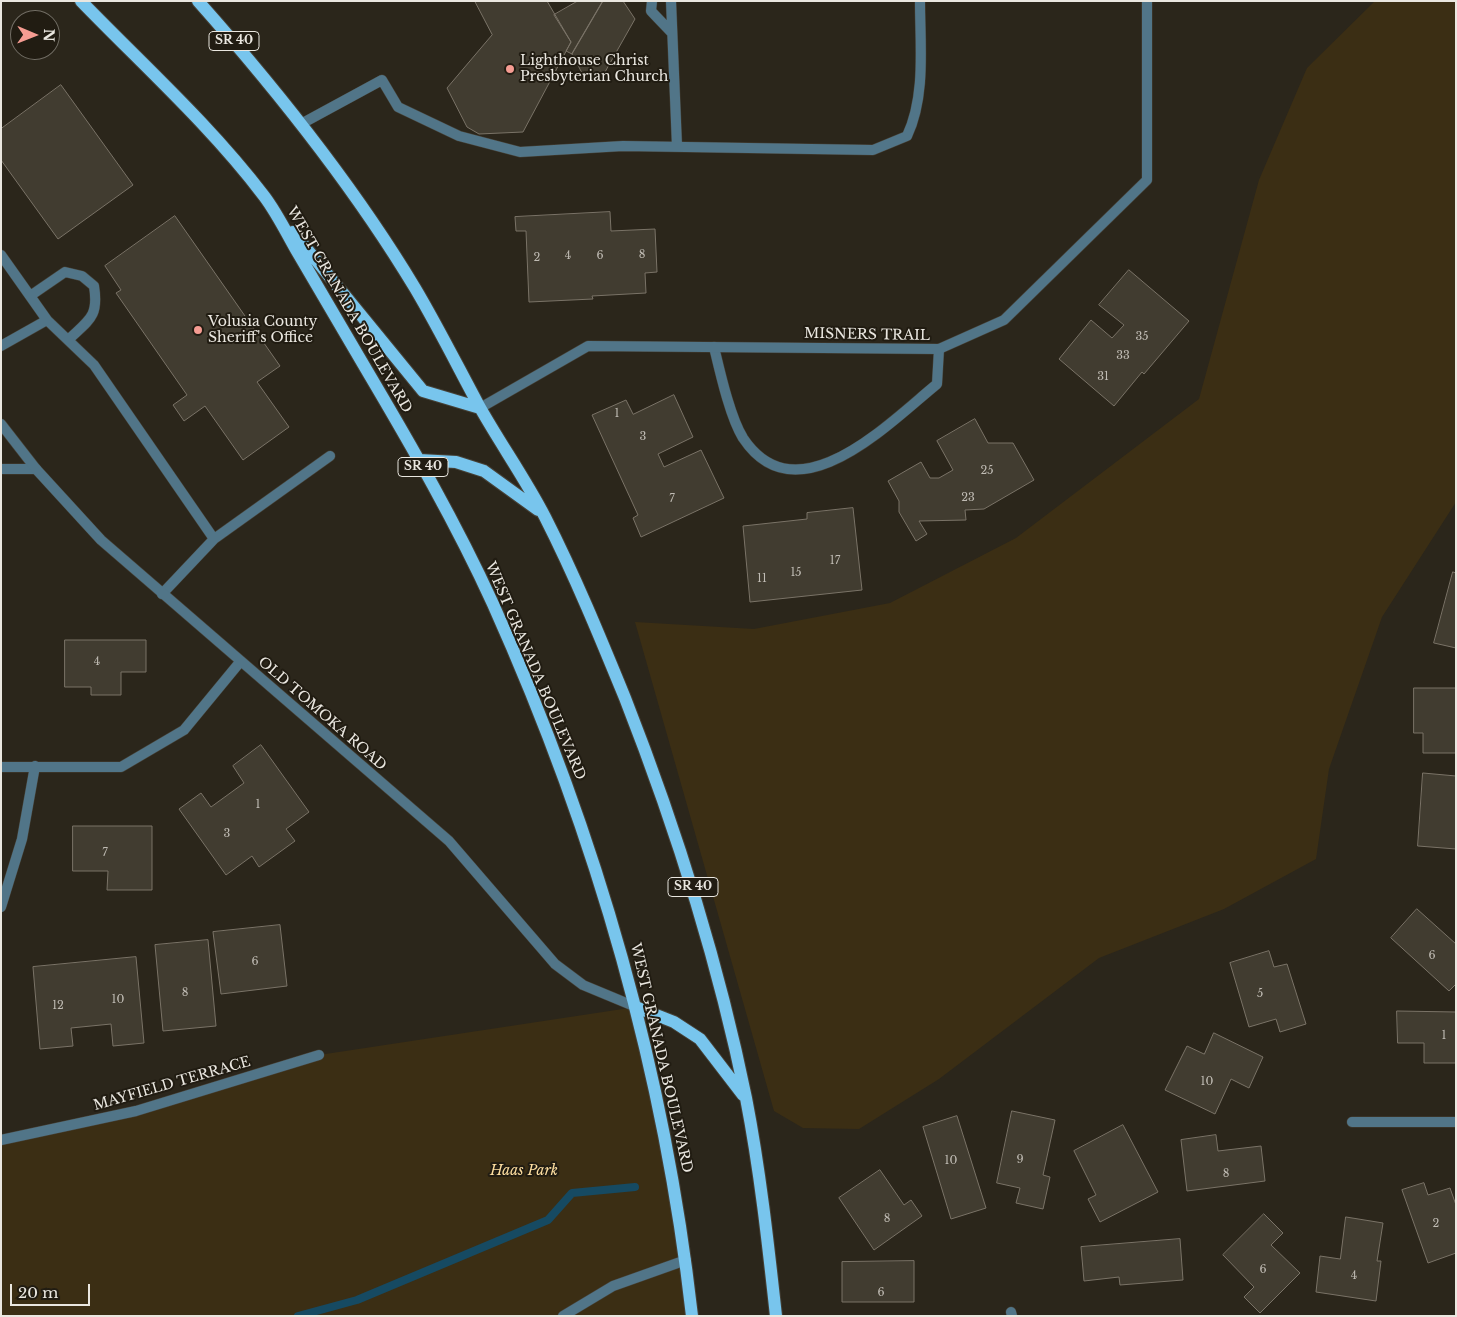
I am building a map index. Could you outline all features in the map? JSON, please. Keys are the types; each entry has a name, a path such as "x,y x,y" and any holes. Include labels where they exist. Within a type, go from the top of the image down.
{"main road":[{"name":"WEST GRANADA BOULEVARD","path":"81,1 230,152 268,200 419,460 492,601 558,758 588,842 636,1008 672,1173 686,1260 692,1316"},
{"name":"SR 40","path":"198,1 249,58 301,124 415,287 480,408 544,515 605,648 670,817 700,910 746,1099 760,1185 776,1316"},
{"path":"268,200 423,391 480,408"},
{"path":"419,460 456,462 484,471 544,515"},
{"path":"636,1008 674,1022 700,1039 746,1099"}],"street":[{"path":"652,1 651,11 672,33"},
{"path":"671,1 678,146"},
{"path":"301,124 382,80 398,107 460,136 520,152 623,146 873,150 907,136 916,117 920,75 920,1"},
{"name":"MISNERS TRAIL","path":"480,408 588,346 939,349 1004,320 1146,180 1147,1"},
{"path":"1,255 47,320 94,365 214,539"},
{"path":"30,296 65,272 82,276 94,286 97,304 90,319 68,340"},
{"path":"1,346 47,320"},
{"path":"714,347 725,392 743,437 764,462 789,471 813,468 853,451 937,384 939,349"},
{"name":"OLD TOMOKA ROAD","path":"1,424 36,469 101,540 449,841 555,964 583,985 636,1008"},
{"path":"162,594 214,539 330,456"},
{"path":"1,469 36,469"},
{"path":"1,766 120,767 184,730 240,662"},
{"path":"1,907 22,839 35,766"},
{"name":"MAYFIELD TERRACE","path":"1,1140 136,1111 319,1055"},
{"path":"1352,1122 1456,1122"},
{"path":"563,1316 613,1286 686,1260"}],"green space":[{"path":"1375,1 1456,1 1456,502 1382,617 1329,769 1316,859 1224,909 1099,958 939,1079 859,1129 803,1128 774,1111 635,622 754,629 890,603 1016,538 1199,399 1259,180 1307,68"},
{"name":"Haas Park","path":"636,1007 692,1316 1,1316 1,1140 136,1111 319,1055"}],"building":[{"name":"Lighthouse Christ Presbyterian Church","path":"475,1 547,1 571,42 523,132 479,134 467,127 447,88 492,35"},
{"path":"578,1 603,1 572,54 566,51 571,42 554,15"},
{"path":"603,1 623,1 635,19 605,72 582,73 572,54"},
{"path":"61,85 133,185 58,239 1,160 1,129"},
{"path":"610,212 611,231 655,229 657,272 645,273 646,293 592,296 593,299 529,302 526,231 516,231 515,217"},
{"name":"Volusia County Sheriff's Office","path":"175,216 280,366 257,382 289,427 243,460 205,406 184,421 173,405 187,395 116,293 121,290 105,266"},
{"path":"1129,270 1189,321 1114,406 1059,359 1091,320 1112,338 1124,325 1099,305"},
{"path":"674,395 693,437 658,454 664,467 701,450 724,498 641,537 633,518 638,515 592,415 626,400 633,414"},
{"path":"975,419 988,443 1013,443 1034,480 984,509 965,510 966,520 919,521 927,534 916,541 899,512 899,501 888,481 921,462 930,478 939,478 953,470 937,441"},
{"path":"853,508 862,590 750,602 743,526 807,519 807,513"},
{"path":"1453,572 1456,573 1456,648 1434,643"},
{"path":"65,640 146,640 146,672 121,672 121,695 91,695 91,687 65,687"},
{"path":"1414,688 1456,688 1456,753 1423,753 1423,733 1414,733"},
{"path":"261,745 309,812 286,829 295,841 259,867 252,856 226,875 179,809 201,793 211,807 244,783 233,766"},
{"path":"1423,773 1456,776 1456,849 1418,846"},
{"path":"73,826 152,826 152,890 107,890 108,871 73,871"},
{"path":"1417,909 1456,944 1456,984 1449,991 1391,938"},
{"path":"280,925 287,986 221,994 213,932"},
{"path":"208,940 216,1026 163,1031 155,945"},
{"path":"1269,951 1274,967 1287,964 1306,1024 1280,1032 1276,1019 1249,1027 1230,963"},
{"path":"136,957 144,1043 113,1046 111,1024 71,1028 73,1046 40,1049 33,967"},
{"path":"1397,1011 1456,1012 1456,1063 1424,1063 1424,1043 1398,1043"},
{"path":"1214,1033 1263,1057 1249,1088 1231,1079 1215,1114 1165,1090 1187,1046 1204,1054"},
{"path":"1012,1111 1055,1120 1043,1175 1050,1177 1043,1209 1016,1203 1020,1188 997,1183"},
{"path":"957,1116 986,1208 951,1219 923,1127"},
{"path":"1123,1125 1158,1192 1100,1222 1088,1199 1096,1195 1074,1151"},
{"path":"1216,1135 1218,1151 1261,1146 1265,1181 1187,1191 1181,1140"},
{"path":"880,1170 904,1205 911,1200 922,1216 874,1250 839,1198"},
{"path":"1424,1183 1428,1195 1450,1188 1456,1205 1456,1253 1428,1263 1402,1190"},
{"path":"1264,1214 1283,1233 1271,1245 1300,1273 1260,1313 1244,1297 1254,1287 1223,1255"},
{"path":"1346,1217 1383,1223 1377,1261 1381,1261 1376,1301 1316,1292 1320,1256 1340,1259"},
{"path":"1180,1239 1183,1280 1120,1285 1119,1277 1084,1281 1081,1247"},
{"path":"914,1261 914,1302 842,1302 842,1262"}],"waterway":[{"path":"298,1316 357,1300 548,1220 572,1193 635,1187"}],"place":[{"name":"Lighthouse Christ Presbyterian Church","path":"510,69"},
{"name":"Volusia County Sheriff's Office","path":"198,330"}]}
